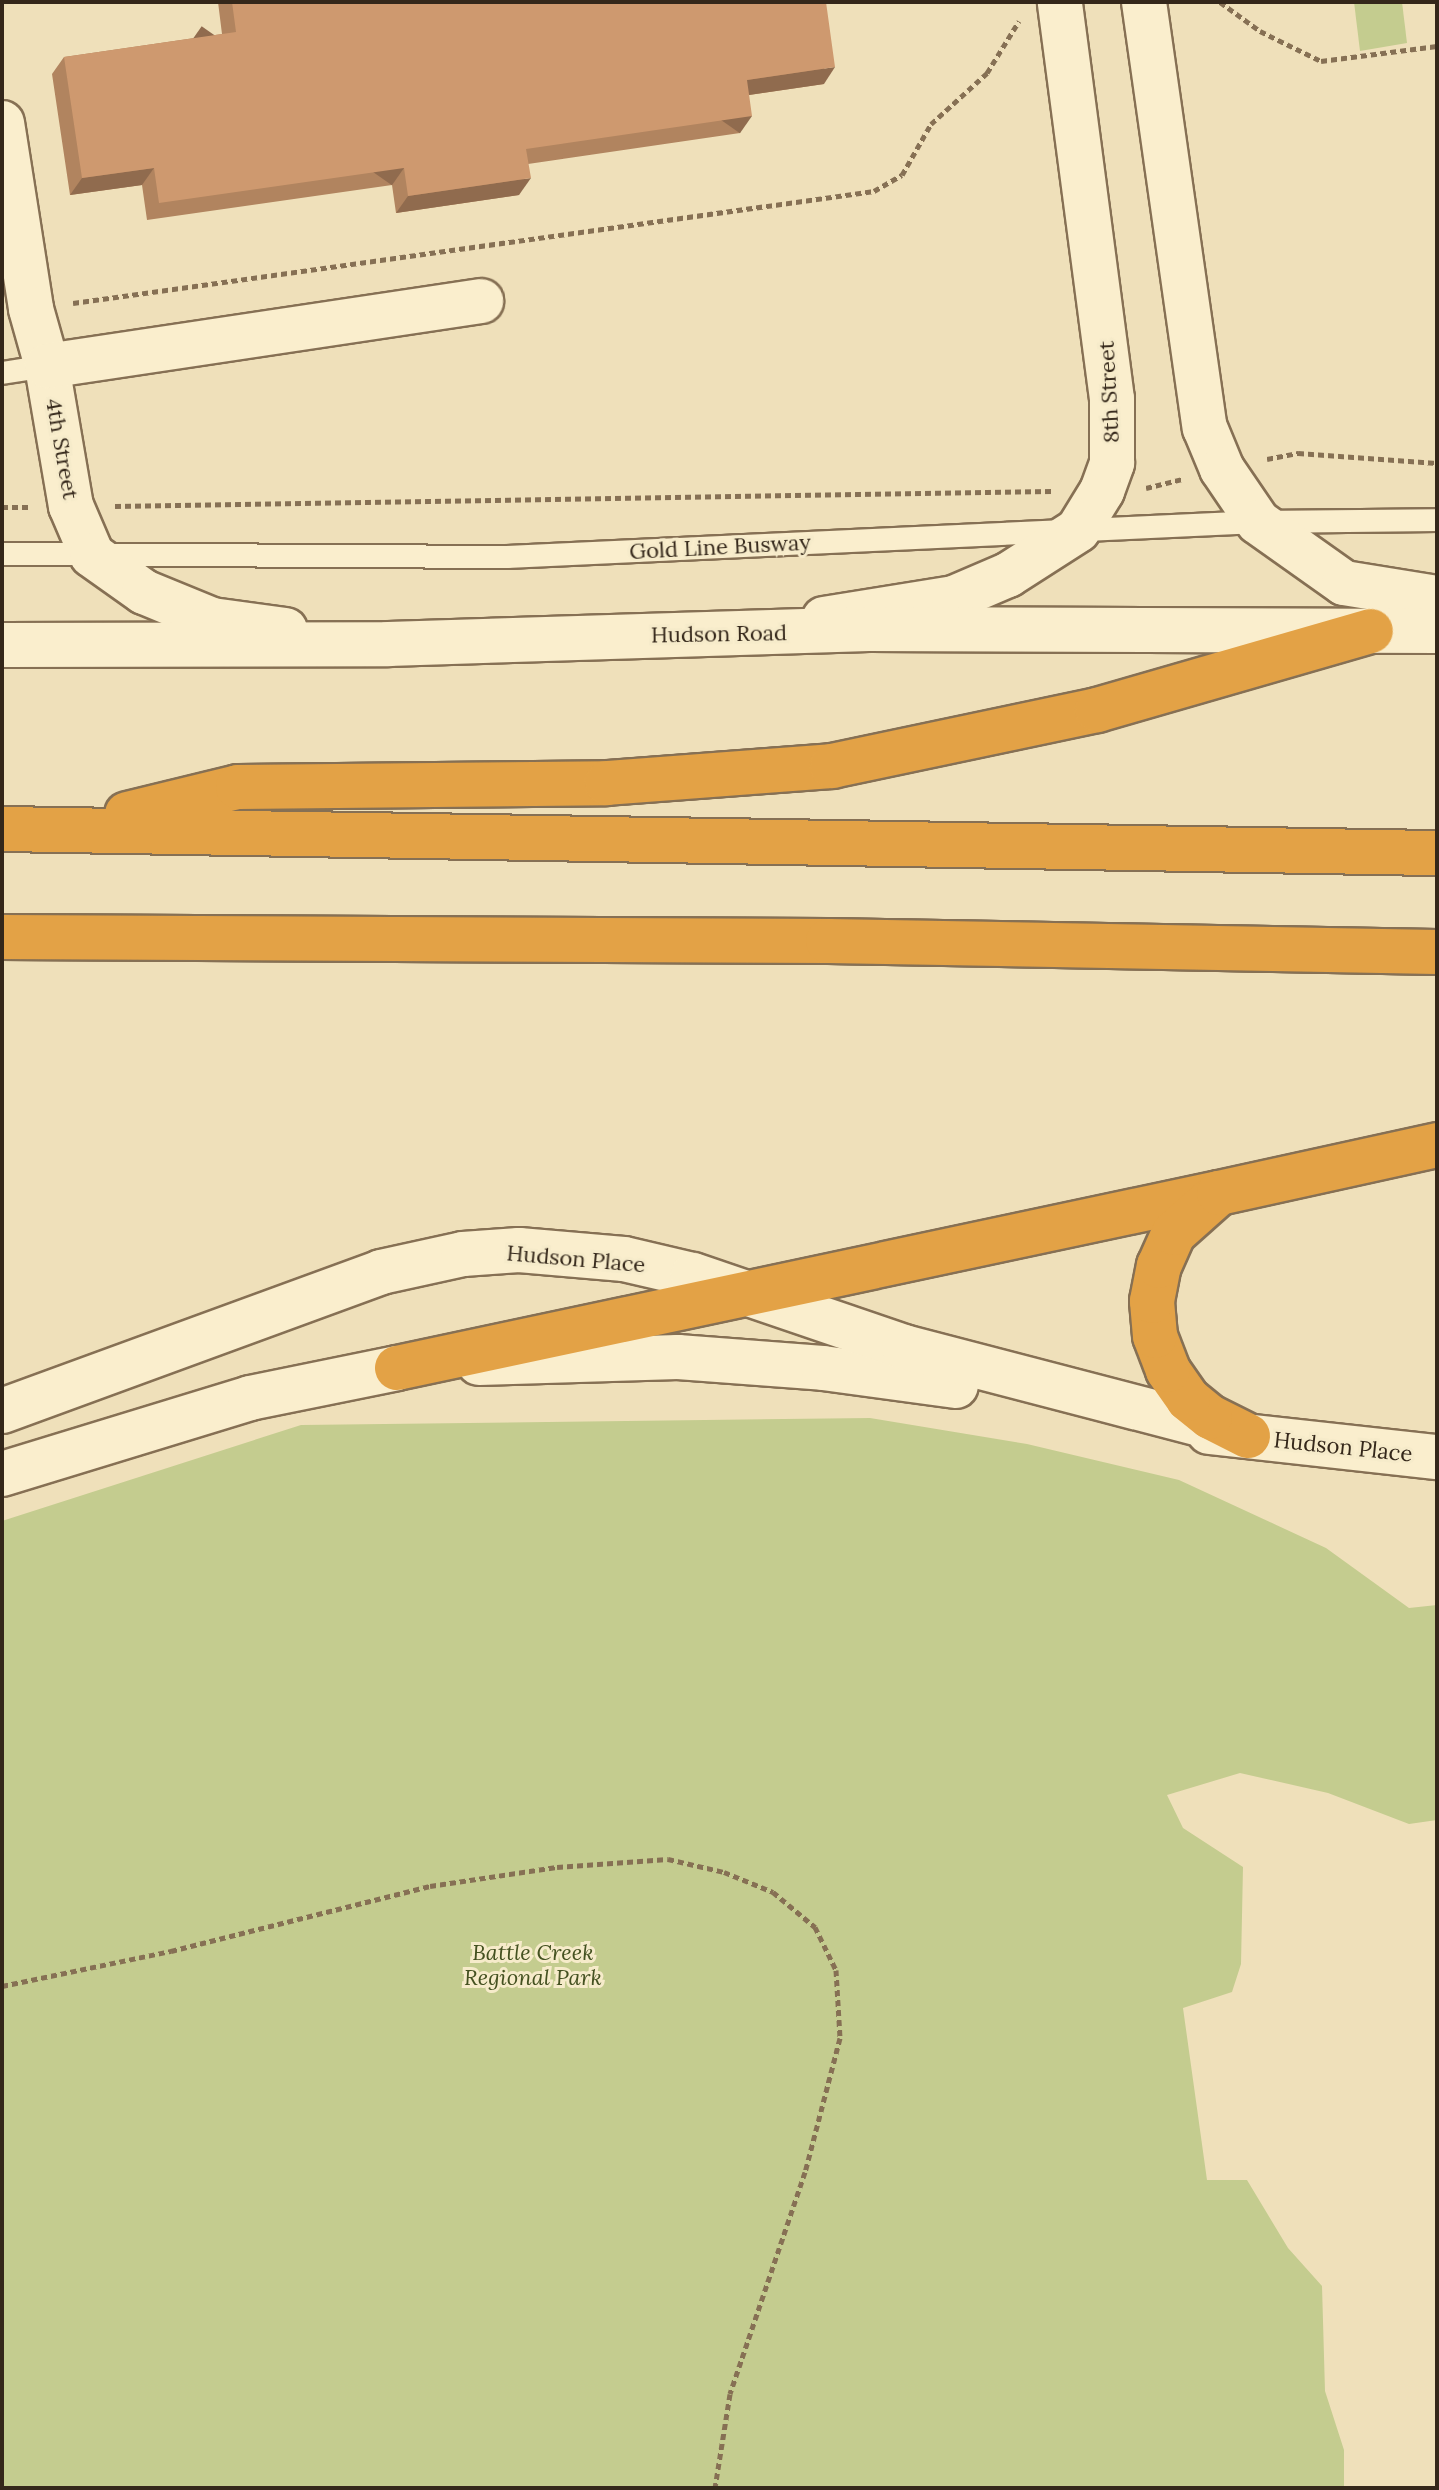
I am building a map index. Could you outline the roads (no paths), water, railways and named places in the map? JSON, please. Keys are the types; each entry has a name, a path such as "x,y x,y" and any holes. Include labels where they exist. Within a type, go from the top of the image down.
{"highway":[{"path":"63,829 238,787 607,783 832,766 1097,710 1371,631"},
{"path":"2,829 1437,853"},
{"path":"2,937 828,941 1437,952"},
{"path":"397,1368 1437,1145"},
{"path":"1219,1193 1184,1219 1159,1266 1152,1301 1155,1336 1168,1370 1188,1399 1210,1417 1248,1436"}],"street":[{"path":"1144,2 1205,428 1222,469 1258,522 1344,583 1437,598"},
{"path":"1172,200 1170,36 1177,2"},
{"name":"8th Street","path":"757,633 894,604 954,598 1008,575 1078,530 1102,491 1112,463 1112,399 1041,8"},
{"name":"4th Street","path":"2,123 31,309 47,366 71,506 92,555"},
{"path":"47,366 481,301"},
{"path":"92,555 144,592 212,620 388,644"},
{"name":"Hudson Road","path":"2,645 388,644 757,633 1437,631"},
{"name":"Hudson Place","path":"2,1411 381,1272 463,1254 519,1250 624,1259 754,1292 904,1347 1248,1436"},
{"name":"Hudson Place","path":"2,1474 250,1398 397,1368 609,1356 778,1364 916,1380 1138,1424 1437,1457"}],"lane":[{"path":"2,373 47,366"},
{"name":"Gold Line Busway","path":"2,554 507,557 1258,522 1437,520"}],"park label":[{"name":"Battle Creek Regional Park","path":"533,1964"}]}
